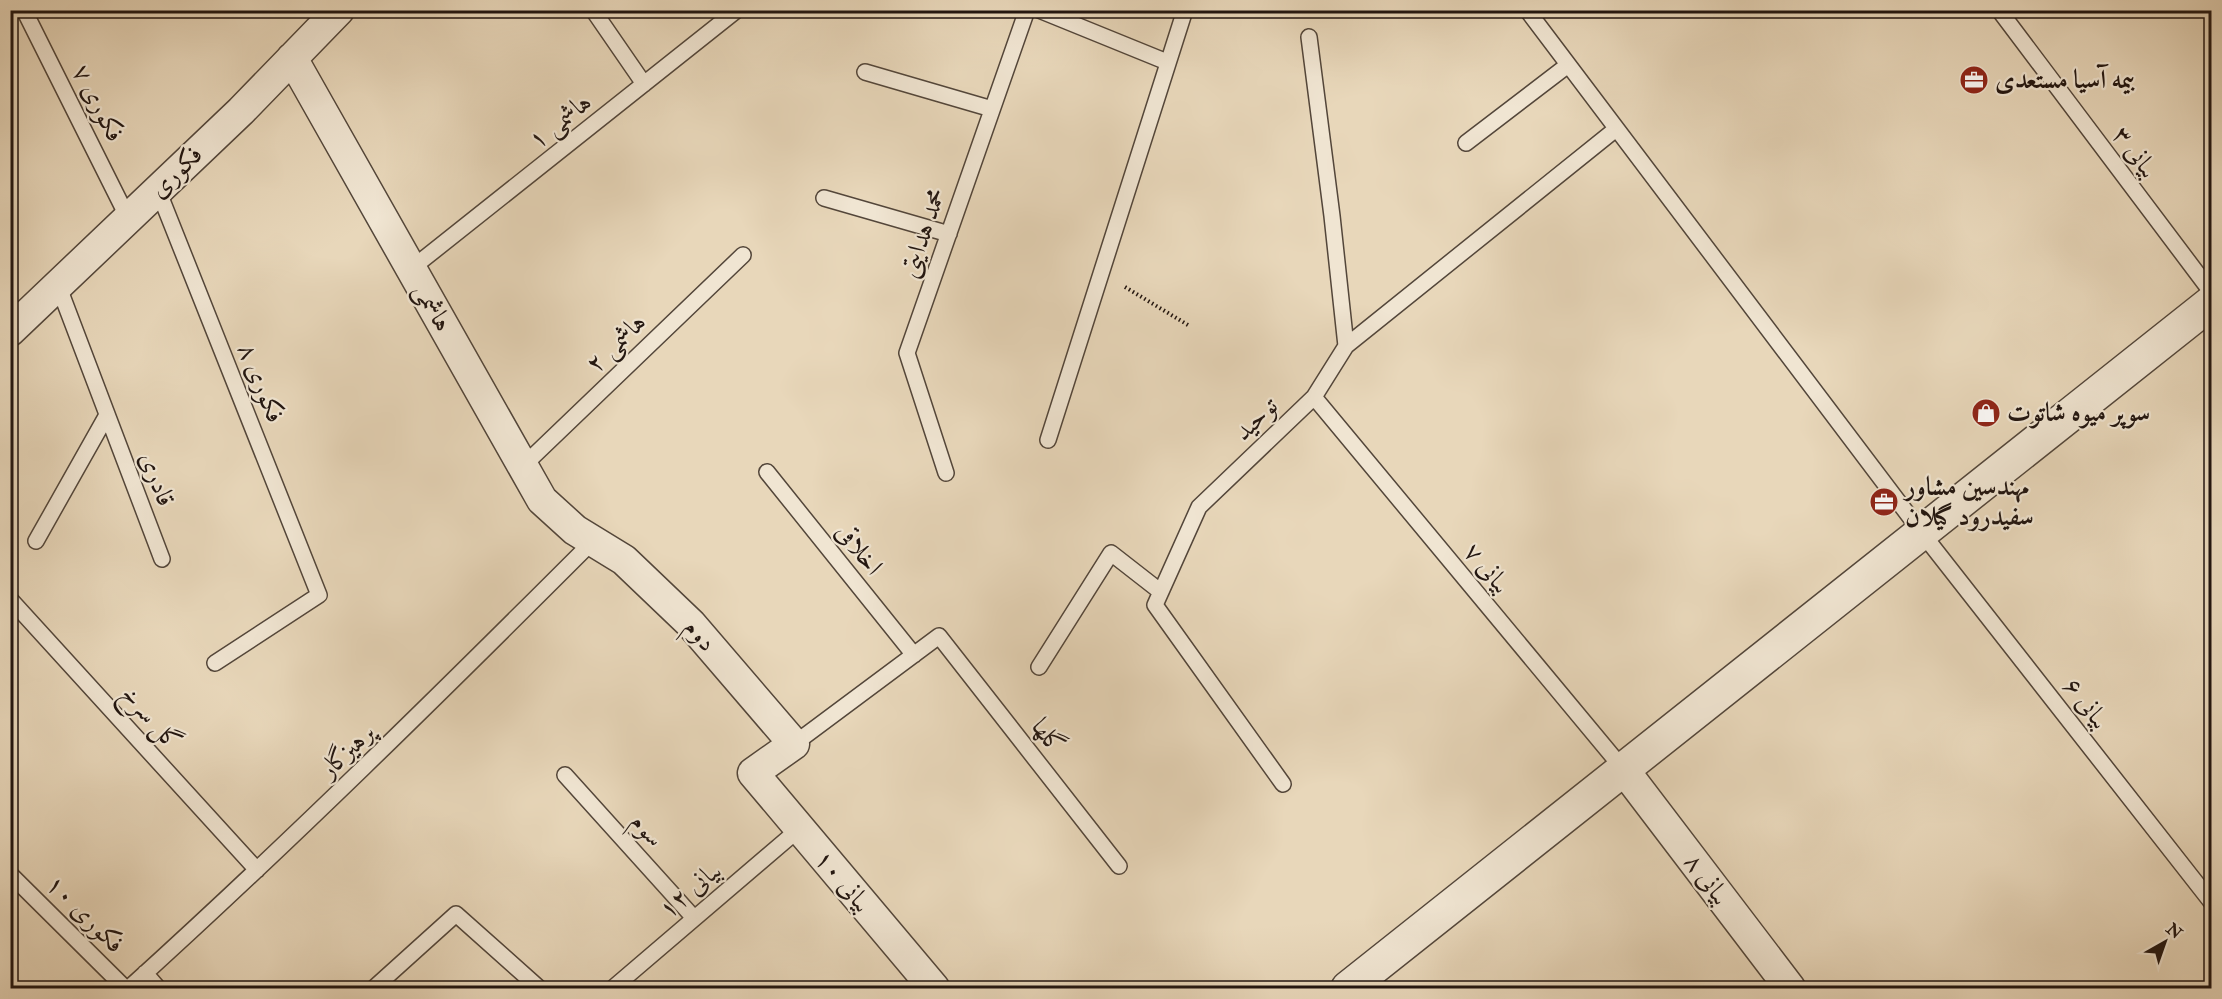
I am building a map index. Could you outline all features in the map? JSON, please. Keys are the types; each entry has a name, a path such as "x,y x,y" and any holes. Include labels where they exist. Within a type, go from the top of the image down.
{"street":[{"name":"فکوری","path":"10,331 241,111 339,10"},
{"name":"هاشمی","path":"292,58 542,500 575,530 592,541"},
{"path":"1360,985 1624,770 2211,302"},
{"name":"دوم","path":"592,541 624,560 691,624 794,744"},
{"name":"بیانی ۱۰","path":"794,744 753,773 934,988"},
{"name":"بیانی ۸","path":"1624,770 1790,988"}],"lane":[{"name":"فکوری ۷","path":"24,10 128,218"},
{"path":"594,10 644,84"},
{"name":"هاشمی ۱","path":"411,269 737,10"},
{"name":"محمد هدایتی","path":"946,472 907,353 1027,10"},
{"path":"1040,10 1167,62"},
{"path":"1048,440 1185,10"},
{"name":"بیانی ۶","path":"1527,10 1922,533 2211,903"},
{"name":"بیانی ۳","path":"1999,10 2211,293"},
{"path":"1309,37 1346,346"},
{"path":"1466,143 1568,65"},
{"path":"865,72 992,109"},
{"name":"توحید","path":"1161,592 1198,507 1314,397 1346,346 1616,129"},
{"name":"فکوری ۸","path":"158,190 319,595 214,663"},
{"path":"824,198 949,234"},
{"name":"هاشمی ۲","path":"523,466 743,255"},
{"name":"قادری","path":"58,285 162,559"},
{"name":"بیانی ۷","path":"1314,397 1624,770"},
{"path":"36,541 107,415"},
{"name":"اخلاقی","path":"767,472 914,655"},
{"name":"پرهیزگار","path":"127,988 257,870 405,729 592,541"},
{"path":"1040,667 1111,553 1161,592 1155,605 1283,784"},
{"name":"گل سرخ","path":"10,599 257,870"},
{"name":"گلها","path":"914,655 939,636 1119,866"},
{"path":"794,744 914,655"},
{"name":"سوم","path":"565,775 694,918"},
{"name":"بیانی ۱۲","path":"613,988 800,829"},
{"name":"فکوری ۱۰","path":"10,874 127,988"},
{"path":"374,988 456,914 539,988"},
{"path":"145,974 158,988"}],"path":[{"path":"1101,273 1188,325"}],"place":[{"name":"بیمه آسیا مستعدی","path":"1974,80"},
{"name":"سوپر میوه شاتوت","path":"1986,413"},
{"name":"مهندسین مشاور سفیدرود گیلان","path":"1884,502"}]}
